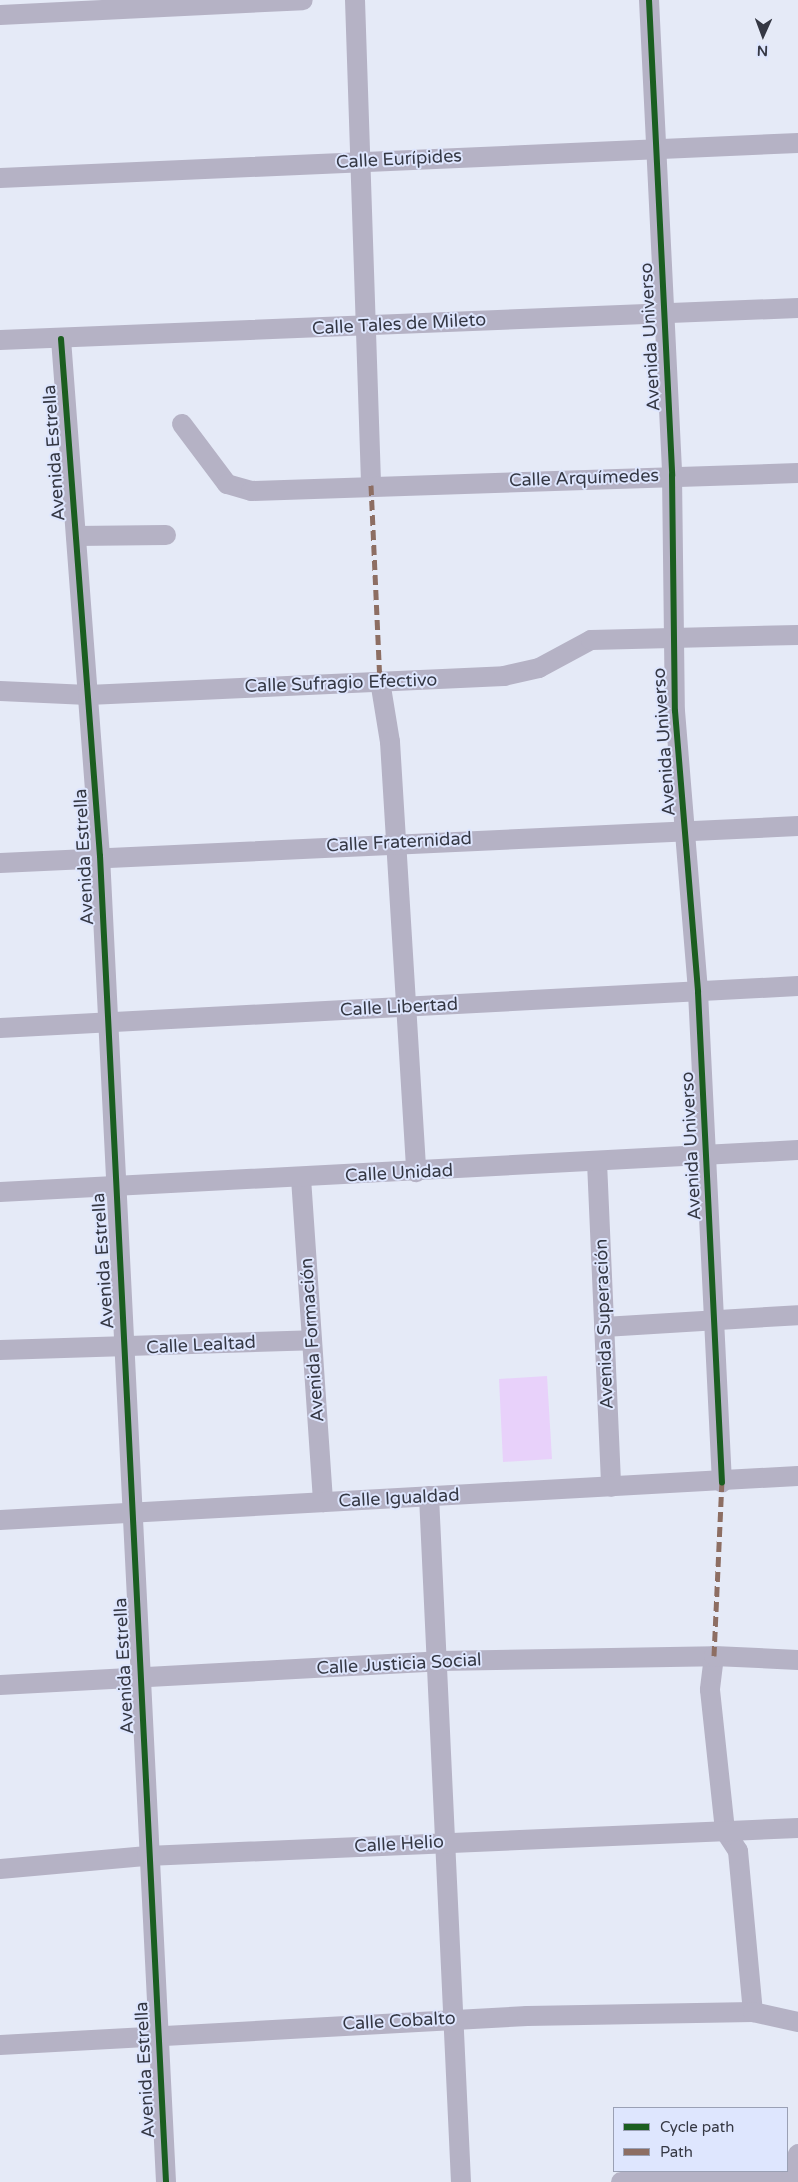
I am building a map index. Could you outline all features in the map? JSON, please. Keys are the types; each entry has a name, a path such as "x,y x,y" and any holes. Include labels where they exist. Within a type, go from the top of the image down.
{"street":[{"path":"0,15 303,0"},
{"path":"355,0 362,161 371,485"},
{"name":"Avenida Universo","path":"648,0 672,475 673,636 698,992 722,1482"},
{"name":"Calle Eurípides","path":"0,178 798,143"},
{"name":"Calle Tales de Mileto","path":"0,340 61,340 664,312 798,308"},
{"name":"Avenida Estrella","path":"61,340 100,856 114,1189 124,1349 147,1856 166,2182"},
{"name":"Calle Arquímedes","path":"182,424 219,474 237,489 672,475 798,473"},
{"path":"76,536 166,535"},
{"name":"Calle Sufragio Efectivo","path":"0,691 88,695 515,675 539,668 591,640 673,636 798,635"},
{"path":"380,681 390,742 408,1007 416,1172"},
{"name":"Calle Fraternidad","path":"0,864 100,856 798,826"},
{"name":"Calle Libertad","path":"0,1028 798,986"},
{"name":"Calle Unidad","path":"0,1192 114,1189 798,1150"},
{"name":"Avenida Superación","path":"597,1162 611,1487"},
{"name":"Avenida Formación","path":"301,1178 323,1502"},
{"path":"604,1327 798,1315"},
{"name":"Calle Lealtad","path":"0,1350 124,1349 312,1340"},
{"name":"Calle Igualdad","path":"0,1520 722,1482 798,1476"},
{"path":"429,1496 456,2019 461,2182"},
{"path":"714,1656 710,1690 725,1831 738,1851 753,2012"},
{"name":"Calle Justicia Social","path":"0,1685 439,1661 714,1656 798,1660"},
{"name":"Calle Helio","path":"0,1869 147,1856 798,1828"},
{"name":"Calle Cobalto","path":"0,2045 158,2034 456,2019 753,2012 798,2022"},
{"path":"621,2182 790,2180 798,2154"}],"shaded area":[{"path":"547,1376 552,1459 503,1462 499,1379"}],"marked path":[{"path":"371,485 380,681"},
{"path":"714,1656 722,1482"}],"cycle path":[{"path":"649,0 672,475 675,711 698,992 722,1482"},
{"path":"61,339 100,856 166,2182"}]}
